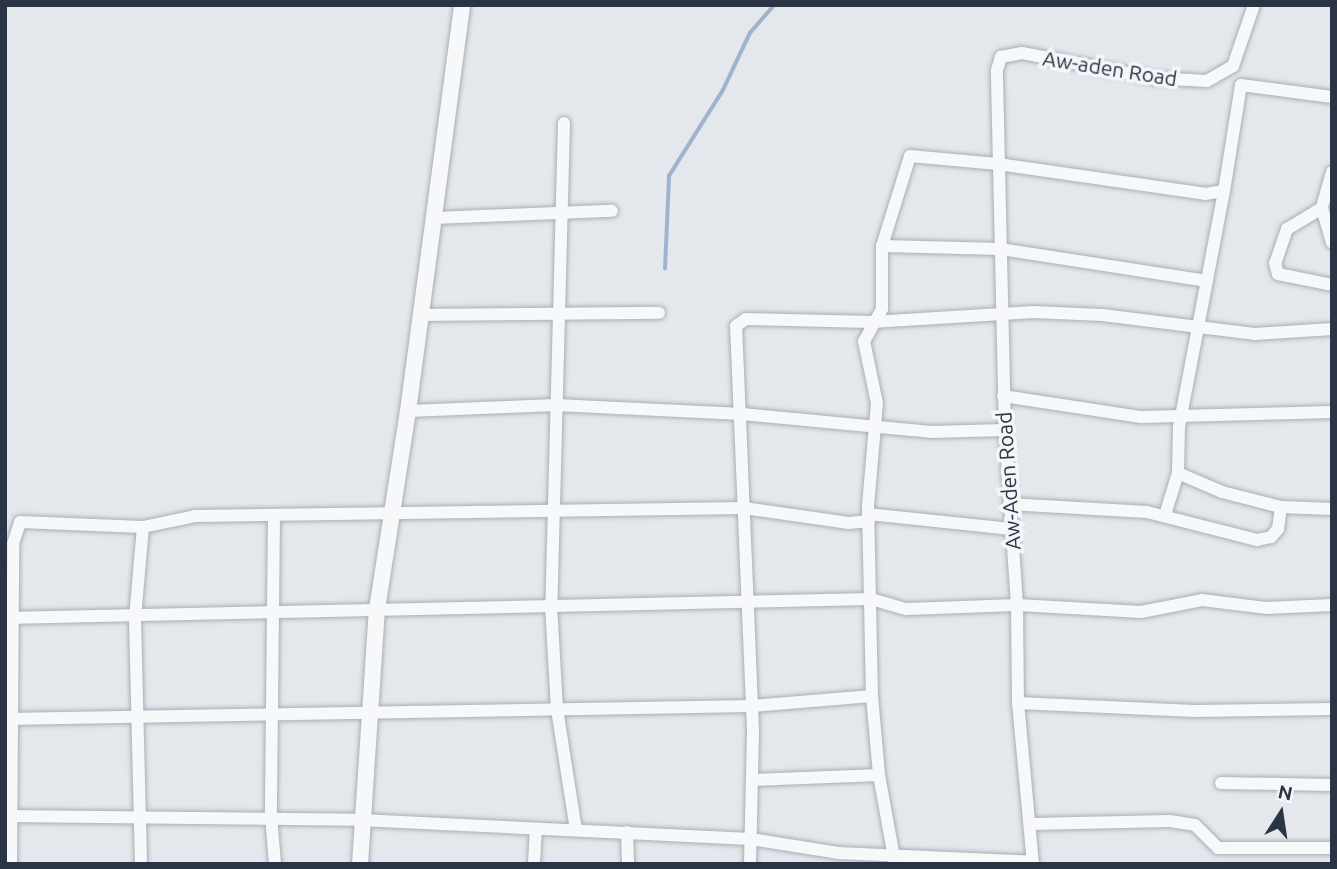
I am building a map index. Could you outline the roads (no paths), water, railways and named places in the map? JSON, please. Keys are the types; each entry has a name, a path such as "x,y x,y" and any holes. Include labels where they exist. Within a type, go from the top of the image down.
{"street":[{"path":"360,864 367,712 377,609 408,411 462,5"},
{"name":"Aw-aden Road","path":"998,97 1000,57 1022,53 1153,78 1207,81 1233,66 1255,5"},
{"path":"1165,515 1178,473 1182,416 1241,85 1332,97"},
{"name":"Aw-Aden Road","path":"998,97 1003,396 1017,605 1018,703 1033,863"},
{"path":"564,124 559,212 551,606 557,709 576,830"},
{"path":"895,860 879,775 872,696 868,517 876,428 875,388 864,341 882,309 882,246 910,156 998,163 1205,194 1224,191"},
{"path":"1332,172 1322,208 1332,243"},
{"path":"1322,208 1287,229 1275,263 1278,274 1332,285"},
{"path":"434,218 612,211"},
{"path":"882,246 1002,249 1207,281"},
{"path":"421,314 659,313"},
{"path":"750,864 752,706 746,602 742,414 736,326 746,319 872,323 1001,316 1102,315 1255,334 1332,329"},
{"path":"1003,396 1142,417 1332,412"},
{"path":"408,411 556,405 742,414 876,428 1005,430"},
{"path":"1178,473 1222,492 1281,507 1332,509"},
{"path":"1009,504 1165,515 1257,540 1271,537 1278,529 1281,507"},
{"path":"11,864 8,816 10,529 20,522 144,527 195,516 555,508 744,508 849,523 868,517 1010,529"},
{"path":"274,515 275,713 271,816 275,864"},
{"path":"141,864 142,818 135,618 144,527"},
{"path":"9,618 135,618 377,609 871,599 907,609 1017,605 1141,612 1202,600 1266,608 1332,605"},
{"path":"8,719 138,713 752,706 872,696"},
{"path":"1018,703 1195,711 1332,709"},
{"path":"752,780 879,775"},
{"path":"1221,783 1332,785"},
{"path":"8,816 271,816 627,832 751,839 895,860 1033,863"},
{"path":"1031,824 1170,821 1195,825 1218,848 1332,848"},
{"path":"534,864 536,829"},
{"path":"627,832 628,864"}],"waterway":[{"path":"665,269 669,176 722,92 750,33 774,5"}]}
